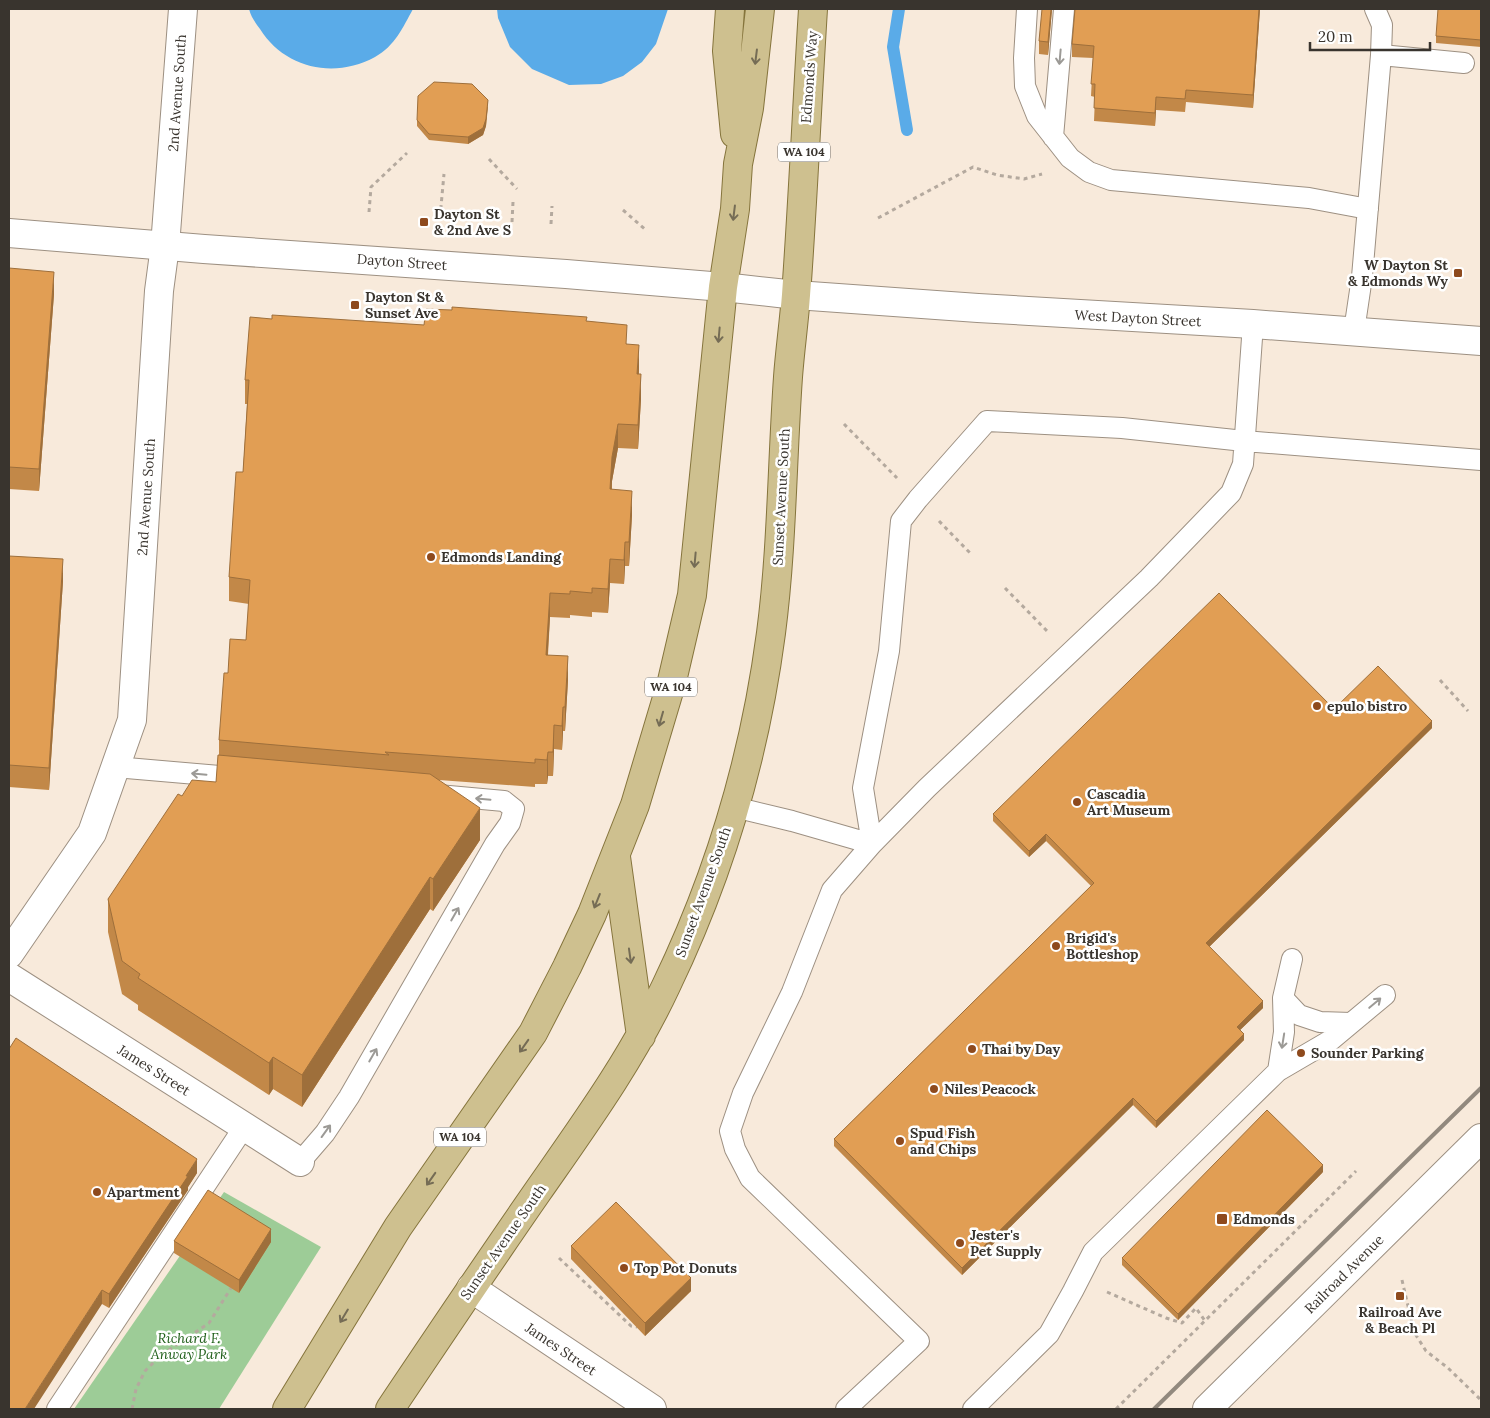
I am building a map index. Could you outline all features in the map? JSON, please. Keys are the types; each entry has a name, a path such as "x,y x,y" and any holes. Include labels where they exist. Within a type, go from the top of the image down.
{"main road":[{"name":"WA 104","path":"730,9 727,51 738,164"},
{"name":"WA 104","path":"287,1409 398,1227 533,1033 567,967 616,856 651,756 672,681 692,595 723,287 735,209 738,164 749,108 760,9"},
{"name":"Edmonds Way","path":"796,295 813,9"},
{"name":"Sunset Avenue South","path":"390,1409 471,1288 597,1107 641,1036 688,939 708,887 734,807 748,756 762,693 771,635 776,588 788,382 796,295"},
{"path":"616,856 641,1036"}],"street":[{"name":"2nd Avenue South","path":"9,954 92,833 132,720 159,291 165,246 183,9"},
{"name":"Dayton Street","path":"9,233 165,246 556,273 796,295"},
{"name":"West Dayton Street","path":"796,295 1021,312 1253,324 1481,340"},
{"name":"James Street","path":"9,977 300,1162"},
{"name":"Railroad Avenue","path":"1207,1409 1481,1138"},
{"name":"James Street","path":"471,1288 652,1409"}],"lane":[{"path":"1027,9 1024,58 1025,86 1037,116 1070,158 1089,172 1111,180 1309,198 1368,209"},
{"path":"1053,137 1064,9"},
{"path":"1354,331 1362,276 1381,54 1382,25 1376,9"},
{"path":"1381,54 1464,63"},
{"path":"846,1409 919,1341 750,1178 736,1149 730,1131 743,1093 792,992 832,890 872,844 927,788 1149,578 1231,493 1243,464 1253,324"},
{"path":"872,844 863,788 889,651 901,521 987,421 1122,428 1244,441 1481,460"},
{"path":"115,768 258,780"},
{"path":"300,1162 325,1133 349,1097 495,844 510,823 514,809 504,801 416,793"},
{"path":"734,807 872,844"},
{"path":"1278,1071 1284,1032 1283,998 1292,959"},
{"path":"973,1409 1048,1334 1073,1291 1092,1252 1278,1071 1331,1040 1385,995"},
{"path":"1283,998 1299,1015 1320,1022 1351,1023"},
{"path":"57,1409 244,1127"}],"path":[{"path":"369,212 371,187 407,153"},
{"path":"878,218 973,167 997,175 1024,179 1046,173 1070,158"},
{"path":"489,159 517,189"},
{"path":"440,217 444,174"},
{"path":"512,222 513,202"},
{"path":"551,224 552,206"},
{"path":"623,210 646,231"},
{"path":"844,424 902,484"},
{"path":"937,519 972,555"},
{"path":"1005,588 1053,637"},
{"path":"1440,680 1468,711"},
{"path":"1116,1409 1356,1171"},
{"path":"559,1258 631,1326 637,1327"},
{"path":"1402,1280 1414,1332 1426,1351 1448,1368 1481,1400"},
{"path":"132,1409 136,1389 145,1371 160,1356 209,1323 231,1288"},
{"path":"1073,1291 1107,1292 1182,1323 1196,1308 1205,1321"}],"green space":[{"name":"Richard F. Anway Park","path":"224,1192 321,1247 219,1409 74,1409"}],"water":[{"path":"249,9 413,9 398,36 382,53 360,64 344,68 328,68 312,66 297,61 283,53 270,43 252,17"},
{"path":"497,9 668,9 656,44 642,62 623,76 601,84 569,85 532,69 510,47 498,18"}],"building":[{"path":"1042,9 1051,9 1048,42 1039,41"},
{"path":"1075,9 1259,9 1253,95 1186,90 1185,99 1156,97 1155,113 1094,108 1095,84 1091,84 1094,46 1072,44"},
{"path":"1438,9 1481,9 1481,40 1436,36"},
{"path":"434,82 472,84 488,100 483,128 468,137 429,134 417,120 418,96"},
{"path":"9,268 54,272 39,469 9,467"},
{"name":"Edmonds Landing","path":"452,307 587,317 586,321 627,325 626,344 639,345 637,374 641,374 638,425 618,424 612,457 610,489 632,491 629,542 625,542 624,560 610,559 608,589 592,588 592,593 570,591 570,594 550,593 546,655 568,656 565,707 563,707 562,726 554,725 553,752 548,752 547,760 535,759 535,763 385,752 389,755 219,740 224,673 228,673 230,639 246,640 250,580 229,577 236,472 243,472 249,380 245,380 250,317 272,319 272,315 424,325 426,309 452,310"},
{"path":"9,556 63,559 49,768 9,765"},
{"path":"1219,593 1334,709 1378,666 1432,721 1206,943 1263,1001 1237,1027 1244,1034 1156,1121 1133,1098 962,1268 834,1139 1094,883 1046,834 1029,851 993,814"},
{"path":"218,755 430,774 480,808 433,879 430,877 302,1075 273,1057 269,1063 138,978 140,974 122,961 108,899 178,794 182,796 192,780 216,782"},
{"name":"Apartment","path":"16,1038 197,1159 186,1176 188,1176 109,1294 102,1290 25,1409 9,1409 9,1049"},
{"path":"1267,1110 1323,1165 1178,1314 1122,1258"},
{"path":"208,1190 271,1229 239,1280 174,1241"},
{"name":"Top Pot Donuts","path":"616,1202 691,1278 645,1323 571,1246"}],"waterway":[{"path":"899,9 893,47 907,130"}],"railway":[{"path":"1154,1409 1481,1088"}],"place":[{"name":"Dayton St & 2nd Ave S","path":"424,222"},
{"name":"W Dayton St & Edmonds Wy","path":"1458,273"},
{"name":"Dayton St & Sunset Ave","path":"355,305"},
{"name":"Edmonds Landing","path":"431,557"},
{"name":"epulo bistro","path":"1317,706"},
{"name":"Cascadia Art Museum","path":"1077,802"},
{"name":"Brigid's Bottleshop","path":"1056,946"},
{"name":"Thai by Day","path":"972,1049"},
{"name":"Sounder Parking","path":"1301,1053"},
{"name":"Niles Peacock","path":"934,1089"},
{"name":"Spud Fish and Chips","path":"900,1141"},
{"name":"Apartment","path":"97,1192"},
{"name":"Edmonds","path":"1222,1219"},
{"name":"Jester's Pet Supply","path":"960,1243"},
{"name":"Top Pot Donuts","path":"624,1268"},
{"name":"Railroad Ave & Beach Pl","path":"1400,1296"}]}
